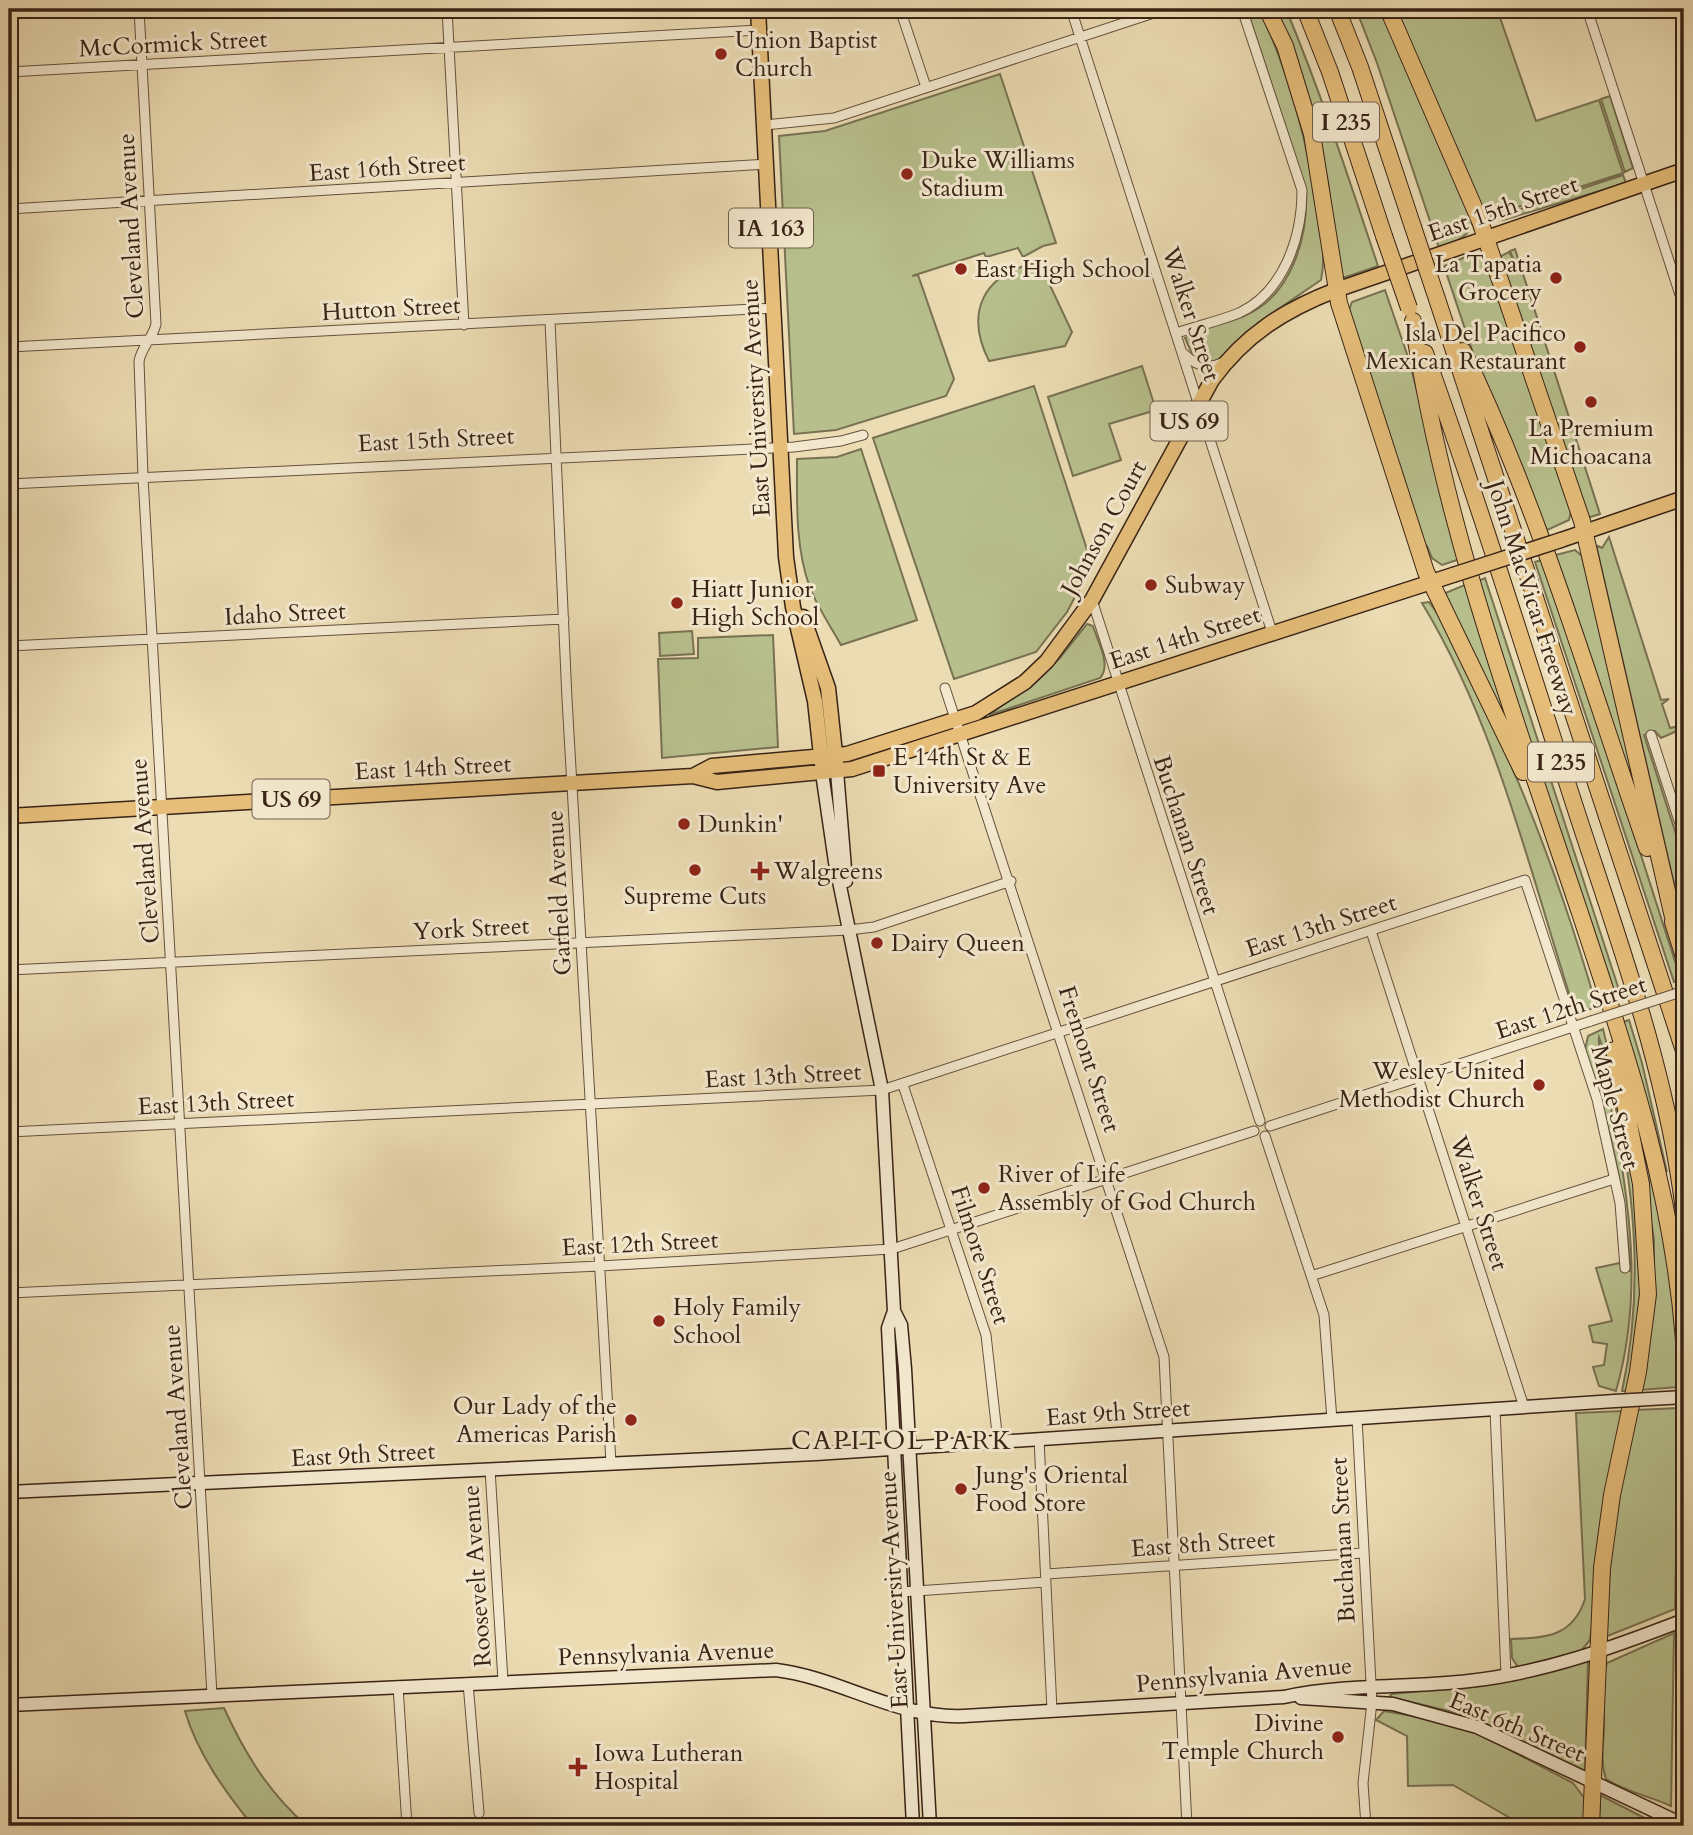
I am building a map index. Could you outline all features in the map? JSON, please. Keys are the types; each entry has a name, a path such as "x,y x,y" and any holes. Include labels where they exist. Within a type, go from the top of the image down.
{"highway":[{"path":"1267,9 1289,57 1312,134 1336,290 1430,583 1512,748 1563,864"},
{"name":"John MacVicar Freeway","path":"1305,9 1330,72 1384,236 1464,460 1632,979 1668,1119 1684,1211"},
{"name":"John MacVicar Freeway","path":"1336,9 1360,67 1684,1051"},
{"path":"1388,9 1486,238 1585,531 1676,930"},
{"path":"1437,299 1476,379 1570,621 1684,957"},
{"path":"1411,314 1427,405 1464,551 1657,1162 1679,1282 1684,1340"},
{"path":"1590,946 1630,1124 1641,1184 1648,1258 1644,1332 1606,1529 1596,1652 1591,1826"}],"main road":[{"name":"East University Avenue","path":"758,9 780,447 790,575 828,688 830,772 849,930 882,1090 894,1311 888,1328 914,1826"},
{"name":"East 15th Street","path":"1336,290 1684,170"},
{"name":"Johnson Court","path":"958,727 1025,682 1047,661 1092,600 1199,402 1226,361 1260,328 1294,307 1336,290"},
{"name":"East 14th Street","path":"693,776 715,765 847,754 1117,685 1684,498"},
{"name":"East 14th Street","path":"9,816 693,776 718,782 830,772 958,727"},
{"name":"East University Avenue","path":"894,1311 901,1325 930,1826"},
{"name":"East 9th Street","path":"9,1492 894,1448 1684,1397"},
{"name":"Pennsylvania Avenue","path":"9,1705 776,1670 826,1682 908,1712 952,1717 1284,1697 1324,1689 1448,1683 1506,1676 1544,1669 1684,1620"},
{"name":"East 6th Street","path":"1284,1697 1373,1702 1420,1710 1477,1727 1684,1825"}],"street":[{"name":"Cleveland Avenue","path":"139,9 156,324 154,334 141,349 139,361 143,477 212,1695"},
{"path":"447,9 464,325"},
{"path":"900,9 926,87"},
{"name":"Walker Street","path":"1071,9 1272,632"},
{"path":"765,125 834,118 1166,9"},
{"path":"1177,333 1239,313 1257,302 1275,285 1290,253 1302,216 1302,190 1242,9"},
{"path":"1587,9 1684,307"},
{"name":"McCormick Street","path":"9,72 760,30"},
{"name":"East 16th Street","path":"9,209 767,164"},
{"name":"Hutton Street","path":"9,347 775,308"},
{"name":"Garfield Avenue","path":"550,321 572,783 611,1463"},
{"path":"1184,354 1191,361 1209,367 1226,361"},
{"name":"East 15th Street","path":"9,484 780,447 841,441 863,435"},
{"name":"Buchanan Street","path":"1092,600 1117,685 1260,1121"},
{"name":"Idaho Street","path":"9,646 564,620"},
{"name":"Fremont Street","path":"945,688 1011,881 1164,1357 1187,1826"},
{"path":"1651,735 1684,836"},
{"name":"East 13th Street","path":"9,1132 882,1090 1525,880"},
{"name":"Maple Street","path":"1525,880 1597,1099 1620,1203 1625,1268"},
{"name":"York Street","path":"9,970 874,928 1011,881"},
{"name":"Walker Street","path":"1371,931 1524,1407"},
{"name":"East 12th Street","path":"1270,1126 1684,991"},
{"name":"Filmore Street","path":"902,1085 952,1230 987,1343 998,1442"},
{"path":"1265,1136 1257,1135 1254,1130 1260,1121 1270,1126 1265,1136 1326,1328 1332,1420"},
{"name":"East 12th Street","path":"9,1293 600,1266 892,1249 1254,1130"},
{"path":"1311,1276 1614,1179"},
{"path":"1495,1409 1506,1676"},
{"name":"Buchanan Street","path":"1357,1418 1369,1686 1373,1702 1363,1783 1366,1826"},
{"path":"1039,1439 1052,1710"},
{"name":"Roosevelt Avenue","path":"490,1469 503,1681"},
{"name":"East 8th Street","path":"901,1592 1174,1566 1363,1553"},
{"path":"468,1683 479,1813"},
{"path":"398,1686 407,1826"}],"green space":[{"path":"1247,9 1259,9 1280,58 1296,107 1313,184 1323,262 1321,280 1258,323 1222,358 1208,363 1194,358 1185,338 1246,315 1275,294 1294,263 1306,209 1306,191"},
{"path":"1272,9 1286,9 1323,104 1378,266 1346,277 1342,277 1339,271 1328,182 1319,138"},
{"path":"1356,9 1381,9 1473,219 1465,235 1439,248 1377,63"},
{"path":"1394,9 1497,9 1536,121 1599,100 1623,173 1490,216 1483,211"},
{"name":"Duke Williams Stadium","path":"1000,74 1056,243 1043,246 1023,257 1018,248 986,257 984,253 912,276 918,275 954,379 946,396 836,430 794,434 779,136 825,131"},
{"path":"1610,96 1633,168 1625,172 1601,99"},
{"path":"1623,175 1626,183 1503,220 1499,216"},
{"path":"1515,249 1600,514 1587,518 1499,257 1509,252 1513,259 1510,251"},
{"path":"1470,255 1486,261 1571,511 1569,520 1543,532 1474,356 1444,266"},
{"path":"1039,262 1072,332 1065,346 989,361 979,326 979,311 984,297 992,285 1004,275"},
{"path":"1385,290 1409,360 1460,559 1442,565 1432,558 1427,546 1424,546 1349,310 1352,302"},
{"path":"1142,366 1156,410 1109,424 1121,460 1073,476 1048,397"},
{"path":"1034,386 1092,565 1067,612 1036,652 954,679 873,438"},
{"path":"861,449 917,620 841,645 817,603 805,572 798,524 797,459 837,457"},
{"path":"1609,537 1661,700 1669,699 1662,704 1670,728 1675,727 1677,731 1661,738 1655,731 1644,735 1684,859 1684,927 1597,549 1598,546 1602,548"},
{"path":"1575,550 1583,557 1641,806 1639,807 1552,556"},
{"path":"1541,560 1597,718 1681,980 1674,982 1535,562"},
{"path":"1485,578 1622,999 1613,1002 1478,581"},
{"path":"1467,584 1516,742 1443,594"},
{"path":"1429,602 1453,643 1528,805 1572,926 1597,1008 1580,1011 1573,1006 1526,851 1491,749 1448,650 1422,603"},
{"path":"1087,624 1093,626 1104,660 1105,666 1100,678 989,715 1036,681 1059,659"},
{"path":"692,631 694,654 660,656 659,633"},
{"path":"773,635 778,747 662,758 658,659 698,658 698,638"},
{"path":"1629,1020 1642,1063 1667,1172 1620,1023"},
{"path":"1603,1029 1629,1147 1641,1238 1641,1299 1628,1391 1622,1391 1633,1319 1635,1283 1632,1212 1622,1140 1599,1037 1602,1067 1622,1164 1630,1229 1631,1294 1629,1326 1616,1391 1599,1386 1593,1367 1604,1365 1607,1344 1593,1342 1589,1326 1612,1321 1596,1268 1620,1263 1622,1271 1630,1271 1621,1186 1602,1104 1585,1050 1588,1036"},
{"path":"1632,1100 1667,1242 1676,1314 1678,1387 1640,1390 1654,1293 1654,1240"},
{"path":"1679,1408 1675,1609 1605,1637 1613,1525 1635,1410"},
{"path":"1622,1411 1590,1640 1581,1651 1518,1667 1512,1658 1511,1639 1547,1636 1566,1628 1580,1611 1585,1599 1576,1413"},
{"path":"1674,1633 1671,1806 1606,1779 1602,1690 1607,1663"},
{"path":"1588,1661 1585,1771 1491,1726 1449,1711 1389,1697 1392,1694 1497,1683"},
{"path":"224,1708 259,1772 281,1800 307,1826 253,1826 223,1786 197,1742 185,1711"},
{"path":"1384,1711 1441,1721 1481,1735 1573,1783 1585,1799 1586,1826 1524,1826 1453,1785 1408,1786 1407,1736 1376,1720"},
{"path":"1600,1795 1660,1826 1599,1826"}],"place":[{"name":"Union Baptist Church","path":"721,54"},
{"name":"Duke Williams Stadium","path":"907,174"},
{"name":"East High School","path":"961,269"},
{"name":"La Tapatia Grocery","path":"1556,278"},
{"name":"Isla Del Pacifico Mexican Restaurant","path":"1580,347"},
{"name":"La Premium Michoacana","path":"1591,402"},
{"name":"Subway","path":"1151,585"},
{"name":"Hiatt Junior High School","path":"677,603"},
{"name":"E 14th St & E University Ave","path":"879,771"},
{"name":"Dunkin'","path":"684,824"},
{"name":"Supreme Cuts","path":"695,870"},
{"name":"Walgreens","path":"760,871"},
{"name":"Dairy Queen","path":"877,943"},
{"name":"Wesley United Methodist Church","path":"1539,1085"},
{"name":"River of Life Assembly of God Church","path":"984,1188"},
{"name":"Holy Family School","path":"659,1321"},
{"name":"Our Lady of the Americas Parish","path":"631,1420"},
{"name":"Jung's Oriental Food Store","path":"961,1489"},
{"name":"Divine Temple Church","path":"1338,1737"},
{"name":"Iowa Lutheran Hospital","path":"578,1767"}],"district":[{"name":"CAPITOL PARK","path":"902,1440"}]}
